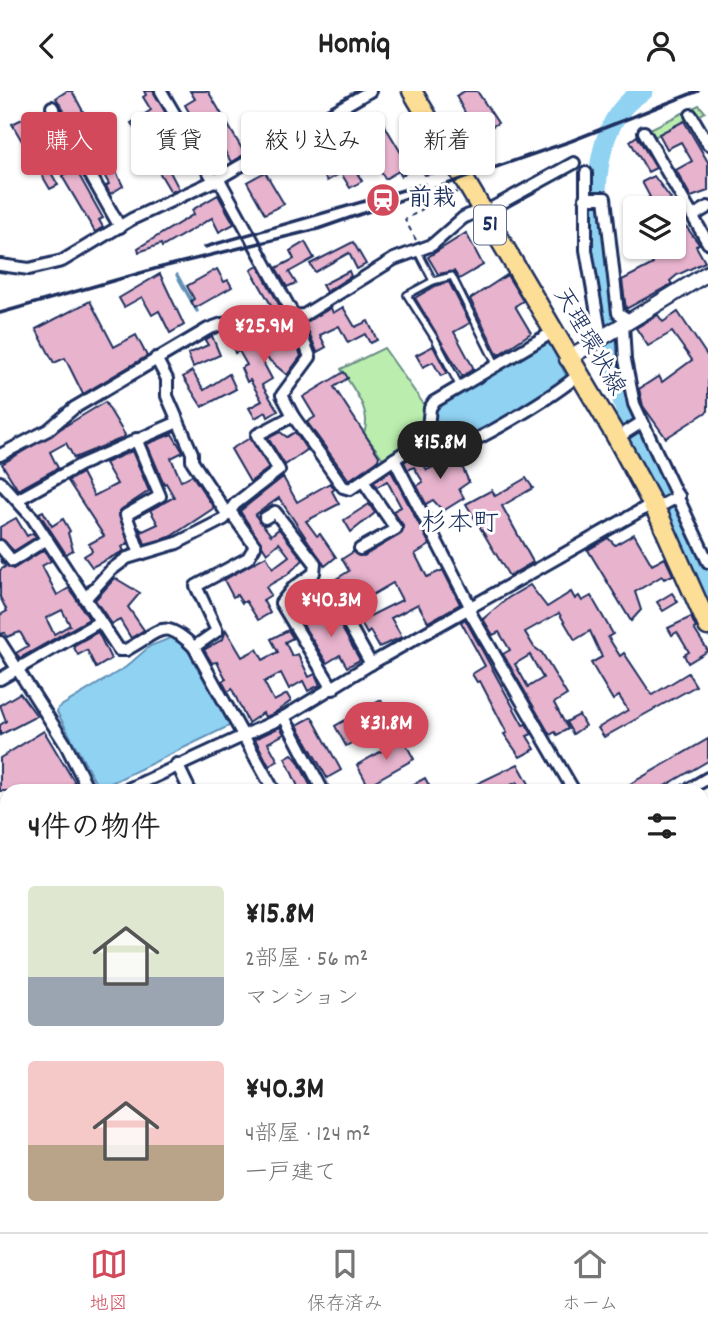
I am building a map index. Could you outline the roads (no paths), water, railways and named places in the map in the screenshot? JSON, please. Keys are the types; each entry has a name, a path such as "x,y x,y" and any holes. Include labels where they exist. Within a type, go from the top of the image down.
{"main road":[{"name":"天理環状線","path":"412,91 567,359 617,438 654,506 708,627"}],"street":[{"path":"161,91 214,181 221,183 294,316 310,357 282,395 343,487 350,489 428,437"},
{"path":"0,265 29,269 62,261 120,227 214,181 370,91"},
{"path":"52,107 120,227"},
{"path":"691,115 708,144"},
{"path":"644,132 708,243"},
{"path":"0,455 48,430 74,408 156,358 222,324 304,315 394,259 432,245 463,218 482,211 574,163"},
{"path":"586,173 586,250 601,337"},
{"path":"585,198 605,198 618,313 625,324 625,360 634,404 708,562"},
{"path":"692,216 708,207"},
{"path":"567,359 708,273"},
{"path":"553,332 434,402 429,408 428,437 435,446 449,449 477,437 553,394 578,375"},
{"path":"156,358 167,379 167,396 192,461 255,546 248,558 196,586 217,631 194,647"},
{"path":"85,599 111,570 127,558 177,543 228,512 279,470 257,435 293,415"},
{"path":"17,500 80,465 178,422"},
{"path":"617,438 642,422"},
{"path":"136,439 160,496 126,515 140,554"},
{"path":"394,459 470,609 570,784"},
{"path":"360,549 396,529 363,481"},
{"path":"0,482 47,539 119,650 126,650 167,628 175,629 194,647 245,733 270,784"},
{"path":"138,784 284,717 371,664 654,506 679,496"},
{"path":"265,518 275,512 315,563 314,573 293,588 281,603 333,689"},
{"path":"0,546 12,561 47,539"},
{"path":"310,613 334,598 371,664"},
{"path":"0,679 99,622"},
{"path":"0,642 66,745 86,784"},
{"path":"284,717 319,784"},
{"path":"177,765 186,784"}],"lane":[{"path":"419,251 433,281"},
{"path":"460,387 407,295 433,281 452,277 497,366"}],"water":[{"path":"544,341 549,343 567,377 524,409 486,430 450,443 437,443 431,434 435,406"},
{"path":"173,637 183,645 201,666 215,689 231,725 109,784 96,784 57,712 58,708 126,667 150,646"}],"waterway":[{"path":"644,91 622,109 608,133 600,163 597,229 601,262 615,367 626,414 708,587"},
{"path":"177,275 197,311"}],"railway":[{"path":"0,313 158,268 318,229 571,141 698,91"},
{"path":"205,247 424,184"}],"place":[{"name":"前栽","path":"383,200"}],"district":[{"name":"杉本町","path":"460,524"}]}
